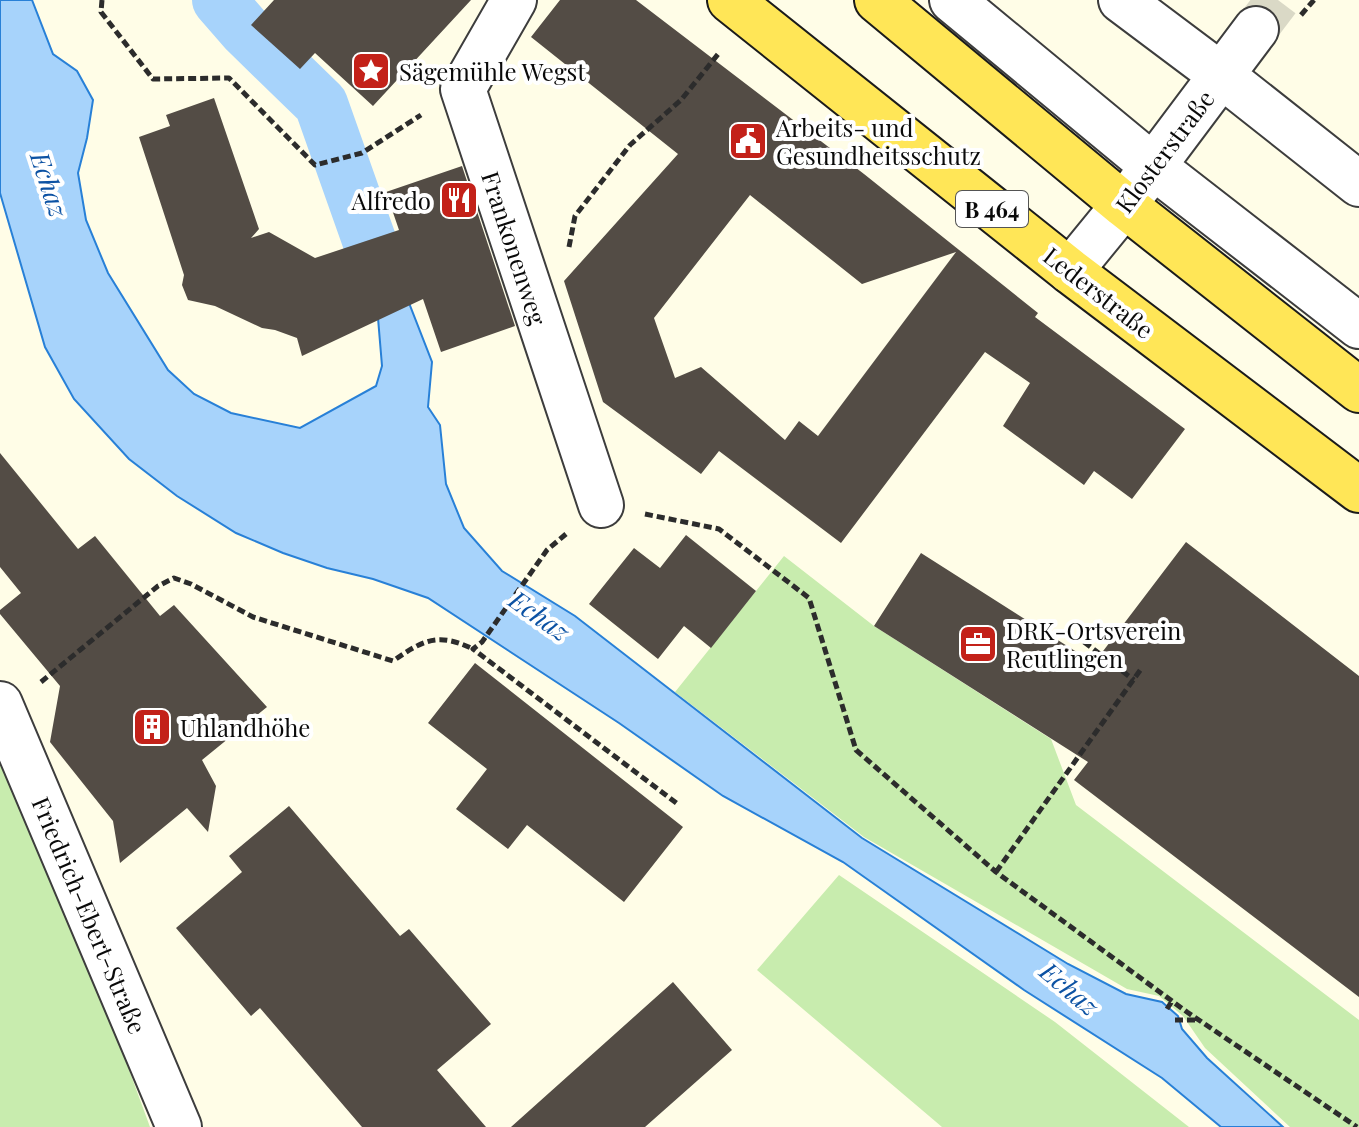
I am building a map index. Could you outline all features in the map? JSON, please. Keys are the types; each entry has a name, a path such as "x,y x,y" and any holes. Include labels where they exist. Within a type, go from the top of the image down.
{"main road":[{"path":"877,0 1124,205 1359,390"},
{"name":"Lederstraße","path":"740,8 1070,271 1359,490"}],"street":[{"path":"463,89 514,0"},
{"path":"952,0 1154,167 1359,326"},
{"path":"1121,0 1359,184"},
{"name":"Klosterstraße","path":"1070,271 1154,167 1256,29"},
{"name":"Frankonenweg","path":"463,89 601,505"},
{"name":"Friedrich-Ebert-Straße","path":"0,704 179,1127"}],"path":[{"path":"102,0 101,12 153,79 229,78 315,165 362,153 463,89"},
{"path":"532,299 566,260 575,216 630,145 681,100 740,8"},
{"path":"601,505 719,529 809,598 856,750 996,872 1198,1020 1357,1127"},
{"path":"473,649 482,642 547,550"},
{"path":"53,673 158,586 174,578 253,617 393,661 418,644 444,638 473,649 679,805"},
{"path":"1084,642 1134,680"},
{"path":"996,872 1141,669"},
{"path":"1167,1009 1172,1001"},
{"path":"1175,1020 1198,1020"}],"green space":[{"path":"784,556 874,626 1051,739 1076,805 1359,1020 1359,1127 1290,1127 1205,1048 1183,1016 1159,996 1127,989 864,837 675,692"},
{"path":"0,718 150,1127 0,1127"},
{"path":"839,875 1055,1022 1189,1127 942,1127 757,970"}],"water":[{"name":"Echaz","path":"0,0 32,0 53,54 77,71 93,100 78,173 86,220 108,273 168,370 194,394 231,413 300,428 376,386 382,366 377,306 400,280 432,362 428,407 440,425 446,484 464,528 502,571 575,616 862,838 1068,964 1126,994 1162,1002 1178,1016 1182,1029 1207,1058 1283,1127 1221,1127 1162,1078 1024,990 843,862 723,796 619,723 428,598 373,579 327,568 236,533 177,496 129,459 74,399 45,347 0,193"},
{"path":"201,0 230,0 251,25 328,91 347,124 312,135 303,111 289,88"},
{"path":"366,179 389,254 364,261 338,188"}],"building":[{"path":"274,0 471,0 373,106 315,53 300,69 251,25"},
{"path":"560,0 636,0 864,174 1038,313 1035,317 1185,429 1132,499 1094,471 1084,485 1003,426 1030,383 985,352 841,543 719,451 701,474 603,402 564,281 678,154 531,37","holes":["750,195 862,284 956,252 818,436 799,421 785,440 701,367 675,378 654,318"]},
{"path":"214,98 259,229 251,238 269,232 315,258 399,230 386,192 462,166 515,326 441,352 423,299 302,356 297,338 262,328 215,306 188,300 182,285 184,275 139,137 170,126 166,115"},
{"path":"0,453 78,549 95,536 160,616 174,605 267,707 202,760 216,786 208,832 187,808 120,863 113,821 50,742 60,686 0,614 0,610 21,593 0,567"},
{"path":"686,535 756,591 711,648 684,626 658,659 589,604 634,548 660,568"},
{"path":"1186,542 1359,676 1359,997 1074,780 1088,762 874,626 921,553 1094,663"},
{"path":"475,663 683,827 624,902 527,825 508,849 456,809 487,769 428,723"},
{"path":"289,806 400,936 409,929 491,1024 437,1070 486,1127 362,1127 260,1008 251,1016 176,928 242,872 229,856"},
{"path":"673,982 732,1050 645,1127 511,1127"}],"waterway":[{"path":"219,0 246,31 321,104 374,254"}],"tunnel":[{"path":"1256,29 1278,0"}],"place":[{"name":"Sägemühle Wegst","path":"371,71"},
{"name":"Arbeits- und Gesundheitsschutz","path":"748,141"},
{"name":"Alfredo","path":"459,200"},
{"name":"DRK-Ortsverein Reutlingen","path":"978,644"},
{"name":"Uhlandhöhe","path":"152,727"}]}
